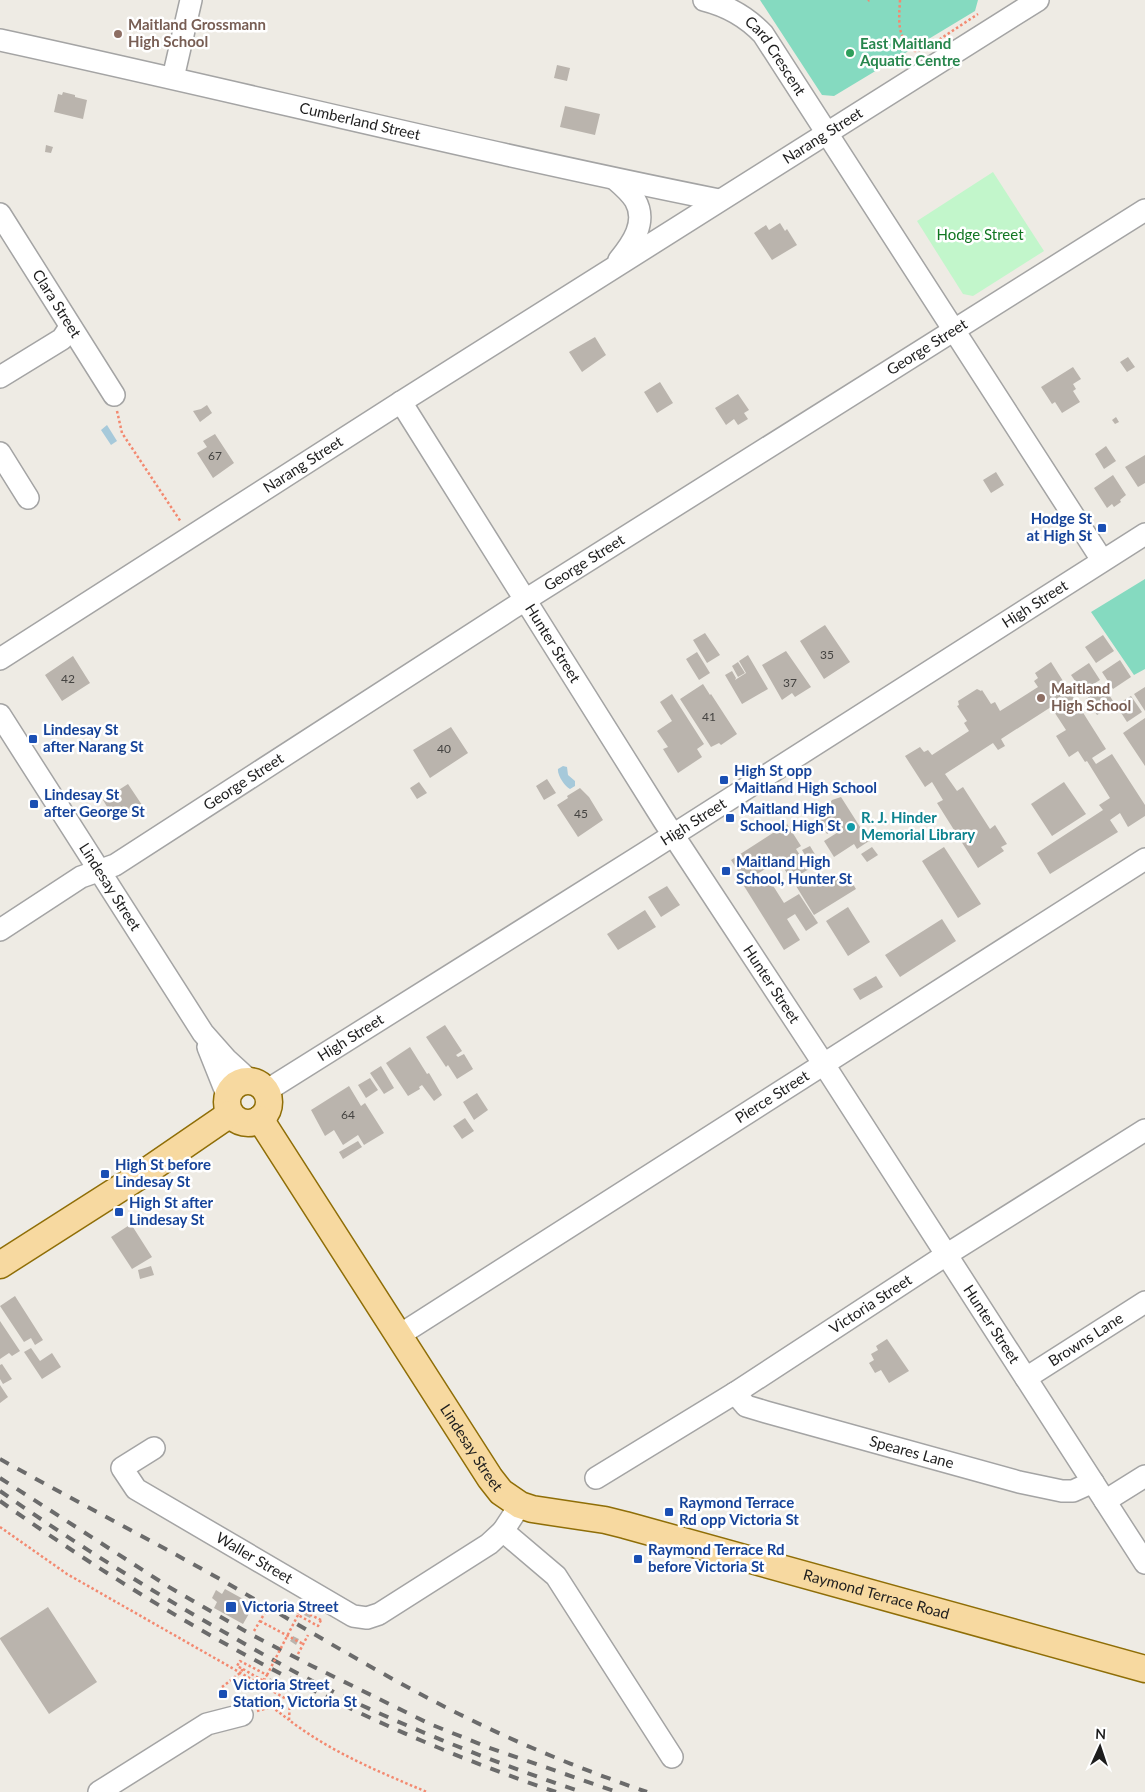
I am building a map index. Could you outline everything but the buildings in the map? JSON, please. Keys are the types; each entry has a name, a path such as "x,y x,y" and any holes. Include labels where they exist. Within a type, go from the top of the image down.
{"main road":[{"path":"241,1083 258,1086 269,1101 267,1111 256,1122 238,1121 229,1106 229,1093 236,1085 241,1083"},
{"path":"0,1265 144,1173 229,1106"},
{"name":"Lindesay Street","path":"260,1119 490,1478 501,1492 520,1505"},
{"name":"Raymond Terrace Road","path":"520,1505 532,1509 581,1515 625,1525 1145,1668"}],"street":[{"path":"174,78 191,0"},
{"name":"Card Crescent","path":"708,0 739,13 763,34 827,133"},
{"name":"Narang Street","path":"0,659 719,200 1038,0"},
{"name":"Cumberland Street","path":"0,40 174,78 616,180 719,200"},
{"path":"827,133 1102,560"},
{"name":"Narang Street","path":"609,272 633,242 639,225 639,215 635,200 616,180"},
{"name":"George Street","path":"0,930 81,877 114,864 526,600 1145,210"},
{"name":"Clara Street","path":"0,214 114,395"},
{"path":"0,377 62,339 70,327"},
{"name":"Hunter Street","path":"401,402 674,835 1145,1564"},
{"path":"0,453 28,498"},
{"name":"High Street","path":"258,1086 674,835 1145,534"},
{"name":"Lindesay Street","path":"0,714 203,1033 226,1059 258,1086"},
{"name":"Pierce Street","path":"398,1336 1145,859"},
{"name":"Lindesay Street","path":"203,1033 229,1106"},
{"name":"Victoria Street","path":"596,1478 735,1393 946,1255 1145,1130"},
{"name":"Browns Lane","path":"1026,1378 1145,1302"},
{"name":"Speares Lane","path":"735,1393 746,1406 1019,1482 1062,1491 1073,1491 1093,1482"},
{"name":"Waller Street","path":"154,1448 122,1468 136,1489 352,1616 367,1618 379,1614 489,1544 503,1531"},
{"path":"1106,1501 1145,1476"},
{"path":"520,1505 503,1531 556,1576 672,1757"},
{"path":"99,1792 207,1724 242,1715"}],"path":[{"path":"900,0 899,29 910,48 915,51 923,50 978,14"},
{"path":"114,395 122,433 191,537"},
{"path":"0,1527 66,1574 290,1701 289,1720"},
{"path":"254,1631 266,1610"},
{"path":"267,1675 240,1661 237,1666 271,1683 264,1679 267,1675 301,1610 321,1620"},
{"path":"298,1615 318,1626"},
{"path":"260,1621 303,1644"},
{"path":"298,1654 308,1636"},
{"path":"222,1687 243,1669"},
{"path":"242,1715 272,1708 307,1734 367,1767 427,1792"}],"green space":[{"name":"East Maitland Aquatic Centre","path":"760,0 978,0 975,11 834,96 822,95"},
{"name":"Hodge Street","path":"993,172 1044,251 973,296 963,294 917,221"},
{"path":"1145,579 1145,669 1134,675 1091,612"}],"water":[{"path":"107,425 117,441 111,445 101,430"},
{"path":"563,766 567,767 568,775 575,781 575,786 570,789 559,774 558,769"}],"railway":[{"path":"0,1459 197,1566 370,1667 429,1699 528,1746 575,1766 647,1792"},
{"path":"0,1478 169,1587 252,1635 312,1666 430,1724 487,1747 617,1792"},
{"path":"0,1491 80,1545 162,1596 324,1687 443,1740 582,1792"},
{"path":"0,1501 131,1588 199,1629 268,1667 409,1735 482,1765 556,1792"}],"place":[{"name":"Maitland Grossmann High School","path":"118,34"},
{"name":"East Maitland Aquatic Centre","path":"850,53"},
{"name":"Hodge St at High St","path":"1102,528"},
{"name":"Maitland High School","path":"1041,698"},
{"name":"Lindesay St after Narang St","path":"33,739"},
{"name":"High St opp Maitland High School","path":"724,780"},
{"name":"Lindesay St after George St","path":"34,804"},
{"name":"Maitland High School, High St","path":"730,818"},
{"name":"R. J. Hinder Memorial Library","path":"851,827"},
{"name":"Maitland High School, Hunter St","path":"726,871"},
{"name":"High St before Lindesay St","path":"105,1174"},
{"name":"High St after Lindesay St","path":"119,1212"},
{"name":"Raymond Terrace Rd opp Victoria St","path":"669,1512"},
{"name":"Raymond Terrace Rd before Victoria St","path":"638,1559"},
{"name":"Victoria Street","path":"231,1607"},
{"name":"Victoria Street Station, Victoria St","path":"223,1694"}]}
